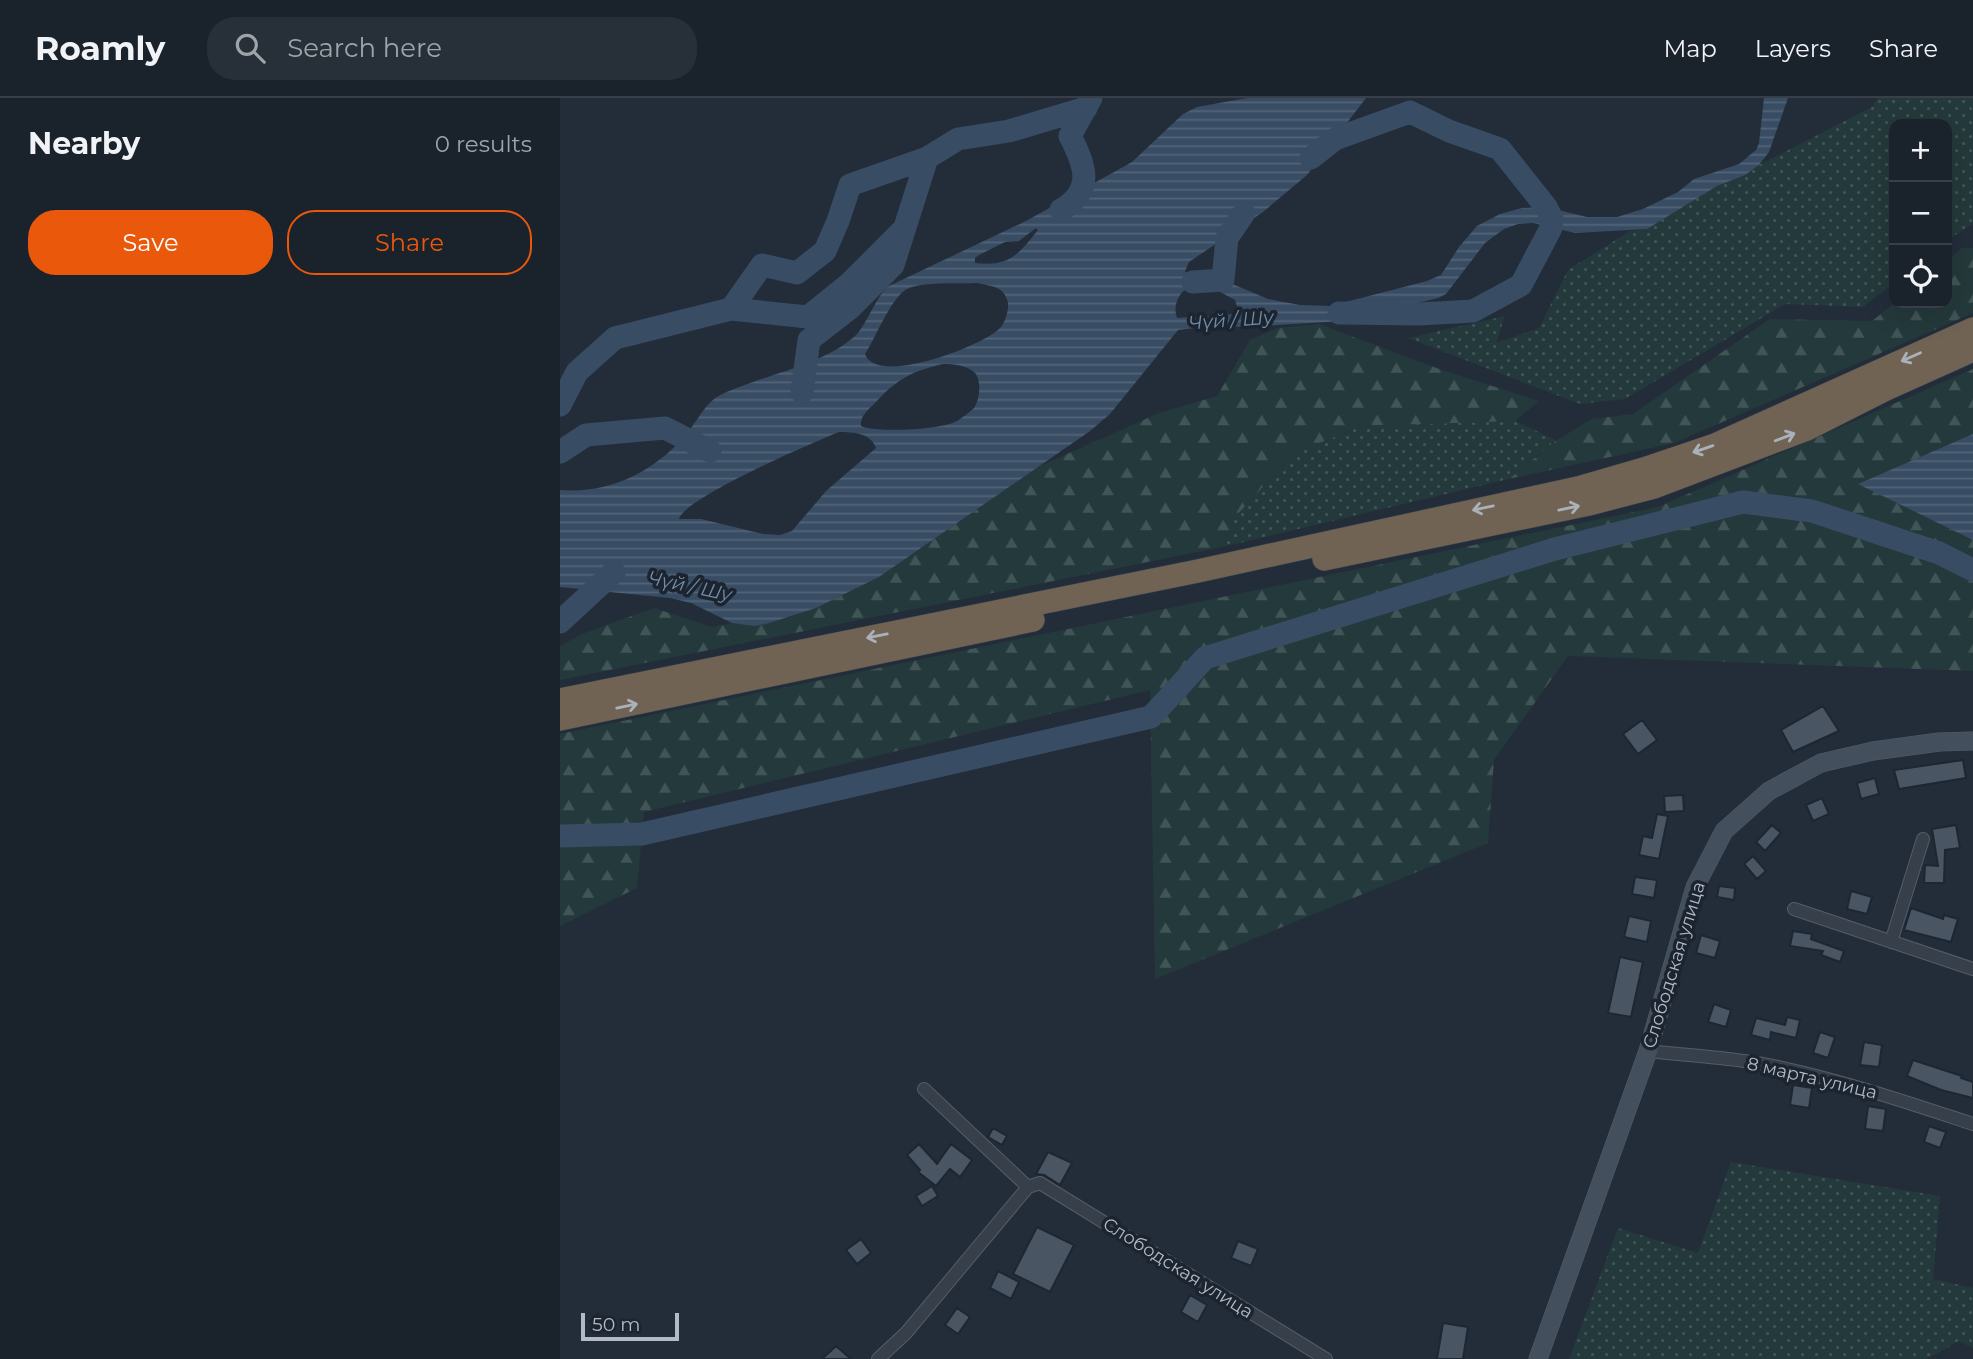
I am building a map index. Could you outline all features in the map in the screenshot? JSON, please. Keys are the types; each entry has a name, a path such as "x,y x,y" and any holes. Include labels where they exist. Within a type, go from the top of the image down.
{"highway":[{"path":"560,700 1198,571 1578,488 1715,445 1973,329"},
{"path":"560,719 1589,504 1654,487 1807,429 1886,388 1973,350"}],"street":[{"name":"Слободская улица","path":"1538,1359 1648,1051 1695,887 1724,831 1769,791 1821,764 1873,751 1938,742 1973,741"},
{"path":"1891,942 1923,839"},
{"path":"1794,909 1973,969"},
{"name":"8 марта улица","path":"1648,1051 1734,1060 1787,1069 1890,1096 1973,1124"},
{"name":"Слободская улица","path":"924,1089 1028,1187 1040,1184 1326,1359"},
{"path":"878,1359 906,1333 1028,1187"}],"green space":[{"path":"1878,98 1973,98 1973,224 1952,237 1952,119 1889,119 1889,287 1863,307 1785,304 1625,399 1580,404 1408,338 1505,316 1496,343 1539,328 1568,270 1630,231 1647,229 1717,186 1745,175 1759,165 1872,107"},
{"path":"1962,248 1973,248 1973,313 1674,443 1509,479 1557,440 1592,419 1633,414 1770,319 1872,321 1889,308 1952,308 1952,257"},
{"path":"1319,324 1442,370 1539,401 1515,421 1362,426 1294,453 1236,516 1222,547 560,680 560,646 582,634 654,608 712,627 732,623 754,626 816,608 879,577 1038,467 1159,413 1217,396 1250,340 1278,328"},
{"path":"1973,369 1973,434 1859,484 1973,540 1973,671 1568,656 1494,760 1488,843 1155,979 1150,690 644,812 637,888 560,926 560,734 1658,507"},
{"path":"1515,421 1556,440 1509,479 1222,547 1236,516 1294,453 1362,426"},
{"path":"1731,1162 1940,1196 1933,1279 1973,1288 1973,1348 1959,1341 1927,1359 1569,1359 1618,1228 1698,1253"}],"water":[{"name":"Чүй / Шу","path":"1247,98 1366,98 1307,175 1263,212 1189,262 1185,271 1187,274 1223,280 1268,299 1300,305 1330,306 1441,275 1477,226 1500,214 1522,208 1546,207 1587,217 1617,217 1643,209 1678,192 1694,179 1739,164 1756,150 1759,143 1764,98 1788,98 1769,152 1759,165 1745,175 1717,186 1647,229 1575,233 1533,223 1518,224 1504,229 1485,243 1446,294 1438,298 1343,321 1245,327 1211,326 1178,330 1110,414 1090,431 879,577 816,608 754,626 732,623 691,603 670,598 560,587 560,490 595,488 643,471 684,437 714,399 733,389 832,352 859,332 887,287 1026,221 1132,162 1183,114 1197,107","holes":["1036,228 1038,230 1025,246 1005,261 975,263 975,258 979,255 1005,242 1019,241","978,283 997,288 1008,303 1003,323 990,336 953,353 908,365 888,366 873,363 865,354 901,293 914,286","1209,286 1235,300 1238,310 1235,314 1177,318 1176,302 1189,287","947,364 963,366 974,372 979,390 974,408 957,421 938,427 894,430 861,426 865,413 891,388 922,370","844,432 866,436 876,448 826,491 792,531 780,535 763,534 701,519 679,519 686,510 725,485 804,447"]},
{"path":"1973,434 1973,540 1858,484"}],"building":[{"path":"1823,706 1839,731 1793,752 1781,730"},
{"path":"1642,720 1657,740 1638,754 1623,734"},
{"path":"1963,760 1966,778 1899,789 1894,770"},
{"path":"1875,778 1879,794 1861,799 1857,783"},
{"path":"1683,795 1684,811 1665,812 1664,796"},
{"path":"1822,798 1829,814 1813,821 1806,805"},
{"path":"1657,814 1668,816 1659,859 1639,855 1643,836 1652,838"},
{"path":"1772,825 1781,833 1765,851 1756,842"},
{"path":"1956,825 1960,848 1945,850 1944,883 1924,883 1925,865 1938,866 1932,829"},
{"path":"1753,856 1766,871 1757,879 1744,864"},
{"path":"1635,877 1657,880 1654,898 1632,894"},
{"path":"1719,886 1735,888 1734,900 1717,897"},
{"path":"1851,891 1872,897 1867,914 1847,909"},
{"path":"1911,908 1943,919 1944,915 1958,919 1951,942 1904,930"},
{"path":"1629,916 1651,921 1647,942 1624,937"},
{"path":"1793,931 1812,934 1811,939 1844,951 1840,962 1821,955 1823,951 1790,946"},
{"path":"1701,935 1720,941 1715,958 1696,953"},
{"path":"1620,957 1643,962 1631,1017 1608,1013"},
{"path":"1714,1004 1731,1010 1726,1027 1708,1022"},
{"path":"1787,1017 1800,1020 1796,1038 1771,1032 1770,1040 1751,1035 1756,1018 1785,1025"},
{"path":"1820,1032 1835,1037 1828,1058 1813,1053"},
{"path":"1864,1042 1882,1045 1879,1067 1860,1065"},
{"path":"1913,1060 1973,1082 1973,1098 1941,1090 1907,1076"},
{"path":"1793,1085 1812,1088 1809,1108 1790,1105"},
{"path":"1868,1106 1886,1109 1883,1131 1865,1129"},
{"path":"1929,1126 1946,1132 1940,1148 1924,1142"},
{"path":"993,1128 1007,1136 1002,1145 988,1137"},
{"path":"919,1144 937,1164 951,1144 972,1160 960,1177 950,1169 936,1186 918,1172 920,1170 907,1155"},
{"path":"1048,1152 1072,1163 1060,1185 1044,1175 1036,1174"},
{"path":"932,1186 938,1196 922,1206 916,1196"},
{"path":"1037,1227 1074,1245 1050,1292 1013,1274"},
{"path":"861,1239 871,1253 857,1264 846,1250"},
{"path":"1238,1241 1258,1249 1251,1266 1231,1258"},
{"path":"998,1271 1019,1282 1011,1299 990,1288"},
{"path":"1190,1295 1207,1305 1198,1322 1181,1312"},
{"path":"957,1308 970,1317 958,1334 945,1325"},
{"path":"1443,1323 1468,1327 1463,1359 1437,1359"},
{"path":"836,1346 851,1359 822,1359"}],"waterway":[{"path":"1061,210 1072,202 1083,185 1083,167 1070,136 1091,98"},
{"path":"802,392 809,340 849,309 893,265 927,158 958,139 1009,131 1086,108"},
{"path":"1311,158 1335,139 1410,112 1449,131 1500,149 1552,218 1551,228 1521,285 1473,311 1419,314 1339,313"},
{"path":"731,309 762,265 797,273 825,251 850,185 927,158"},
{"path":"1193,282 1223,280 1227,238 1244,213"},
{"path":"560,405 577,372 615,338 731,309 808,317 849,284 903,230"},
{"path":"560,452 586,435 665,428 710,451"},
{"path":"560,836 642,834 1151,717 1205,658 1555,549 1743,502 1812,511 1939,553 1973,570"},
{"path":"560,622 614,572"}]}
